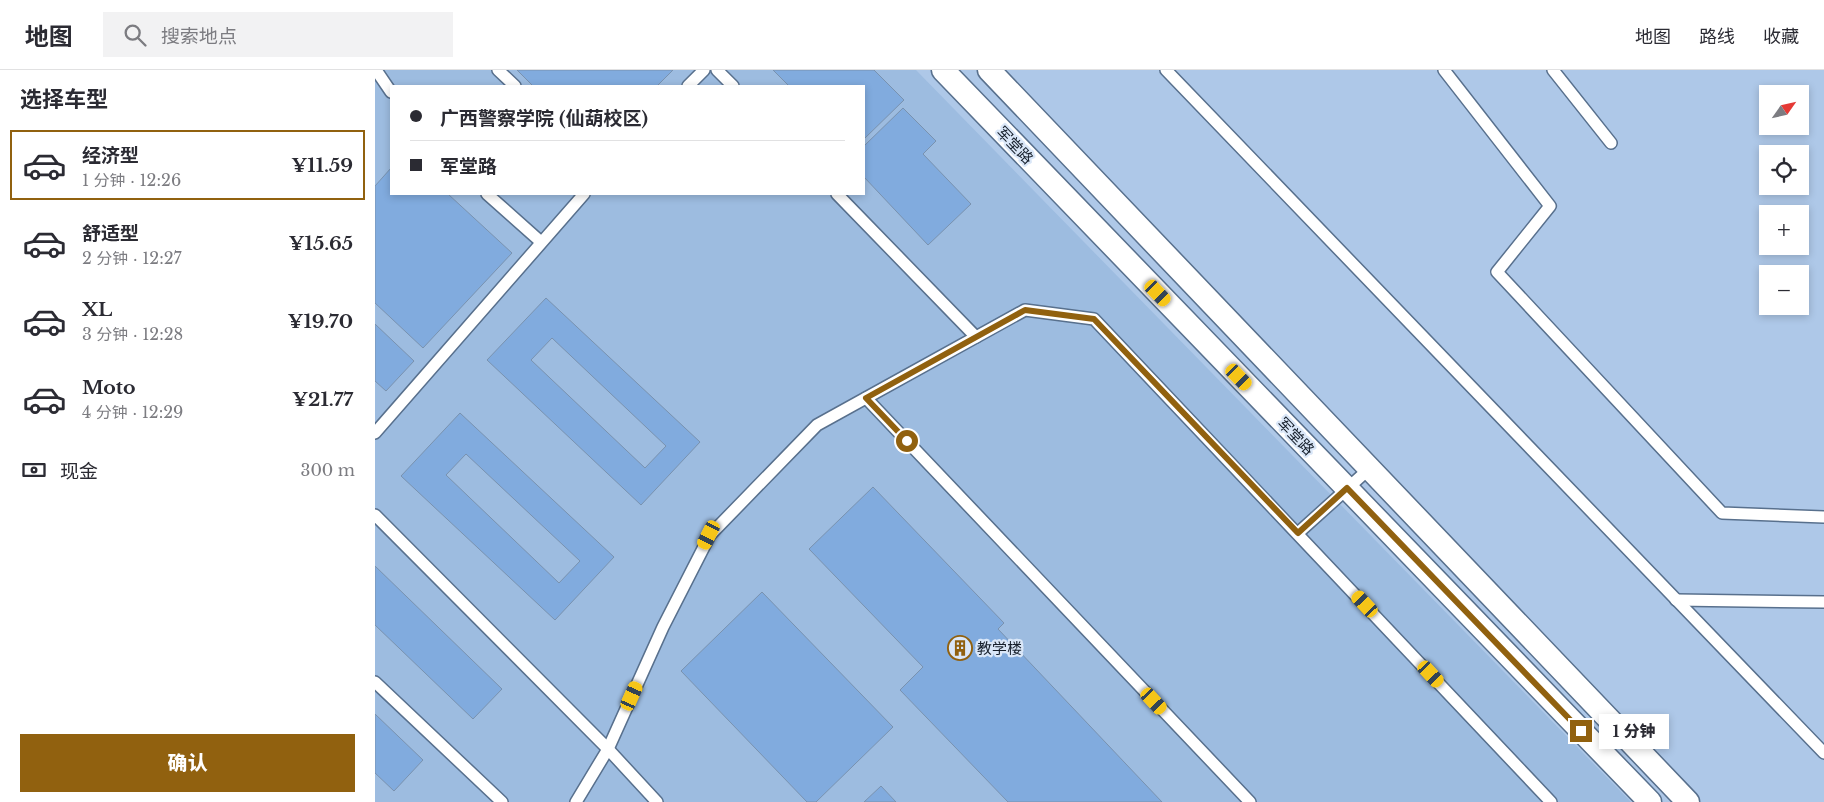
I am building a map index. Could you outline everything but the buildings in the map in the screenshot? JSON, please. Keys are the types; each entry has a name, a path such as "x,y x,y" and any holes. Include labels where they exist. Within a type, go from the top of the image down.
{"street":[{"name":"军堂路","path":"943,70 1650,802"},
{"name":"军堂路","path":"989,70 1687,802"}],"lane":[{"path":"376,70 390,91"},
{"path":"498,70 514,85"},
{"path":"689,85 704,70"},
{"path":"717,70 732,85"},
{"path":"1166,70 1824,753"},
{"path":"1444,70 1551,206 1497,272 1722,513 1824,517"},
{"path":"1553,70 1611,143"},
{"path":"488,195 541,242"},
{"path":"375,433 583,195"},
{"path":"838,195 976,337"},
{"path":"576,802 608,749 663,627 709,535 817,425 1025,310 1094,319 1551,802"},
{"path":"866,398 1250,802"},
{"path":"1298,533 1369,469"},
{"path":"375,515 608,749 657,802"},
{"path":"1676,600 1824,602"},
{"path":"375,682 502,802"}],"shaded area":[{"path":"375,70 916,70 1631,802 375,802"}],"place":[{"name":"教学楼","path":"960,648"}],"route":[{"path":"907,441 866,398 1025,310 1094,319 1298,533 1347,488 1581,731"}]}
